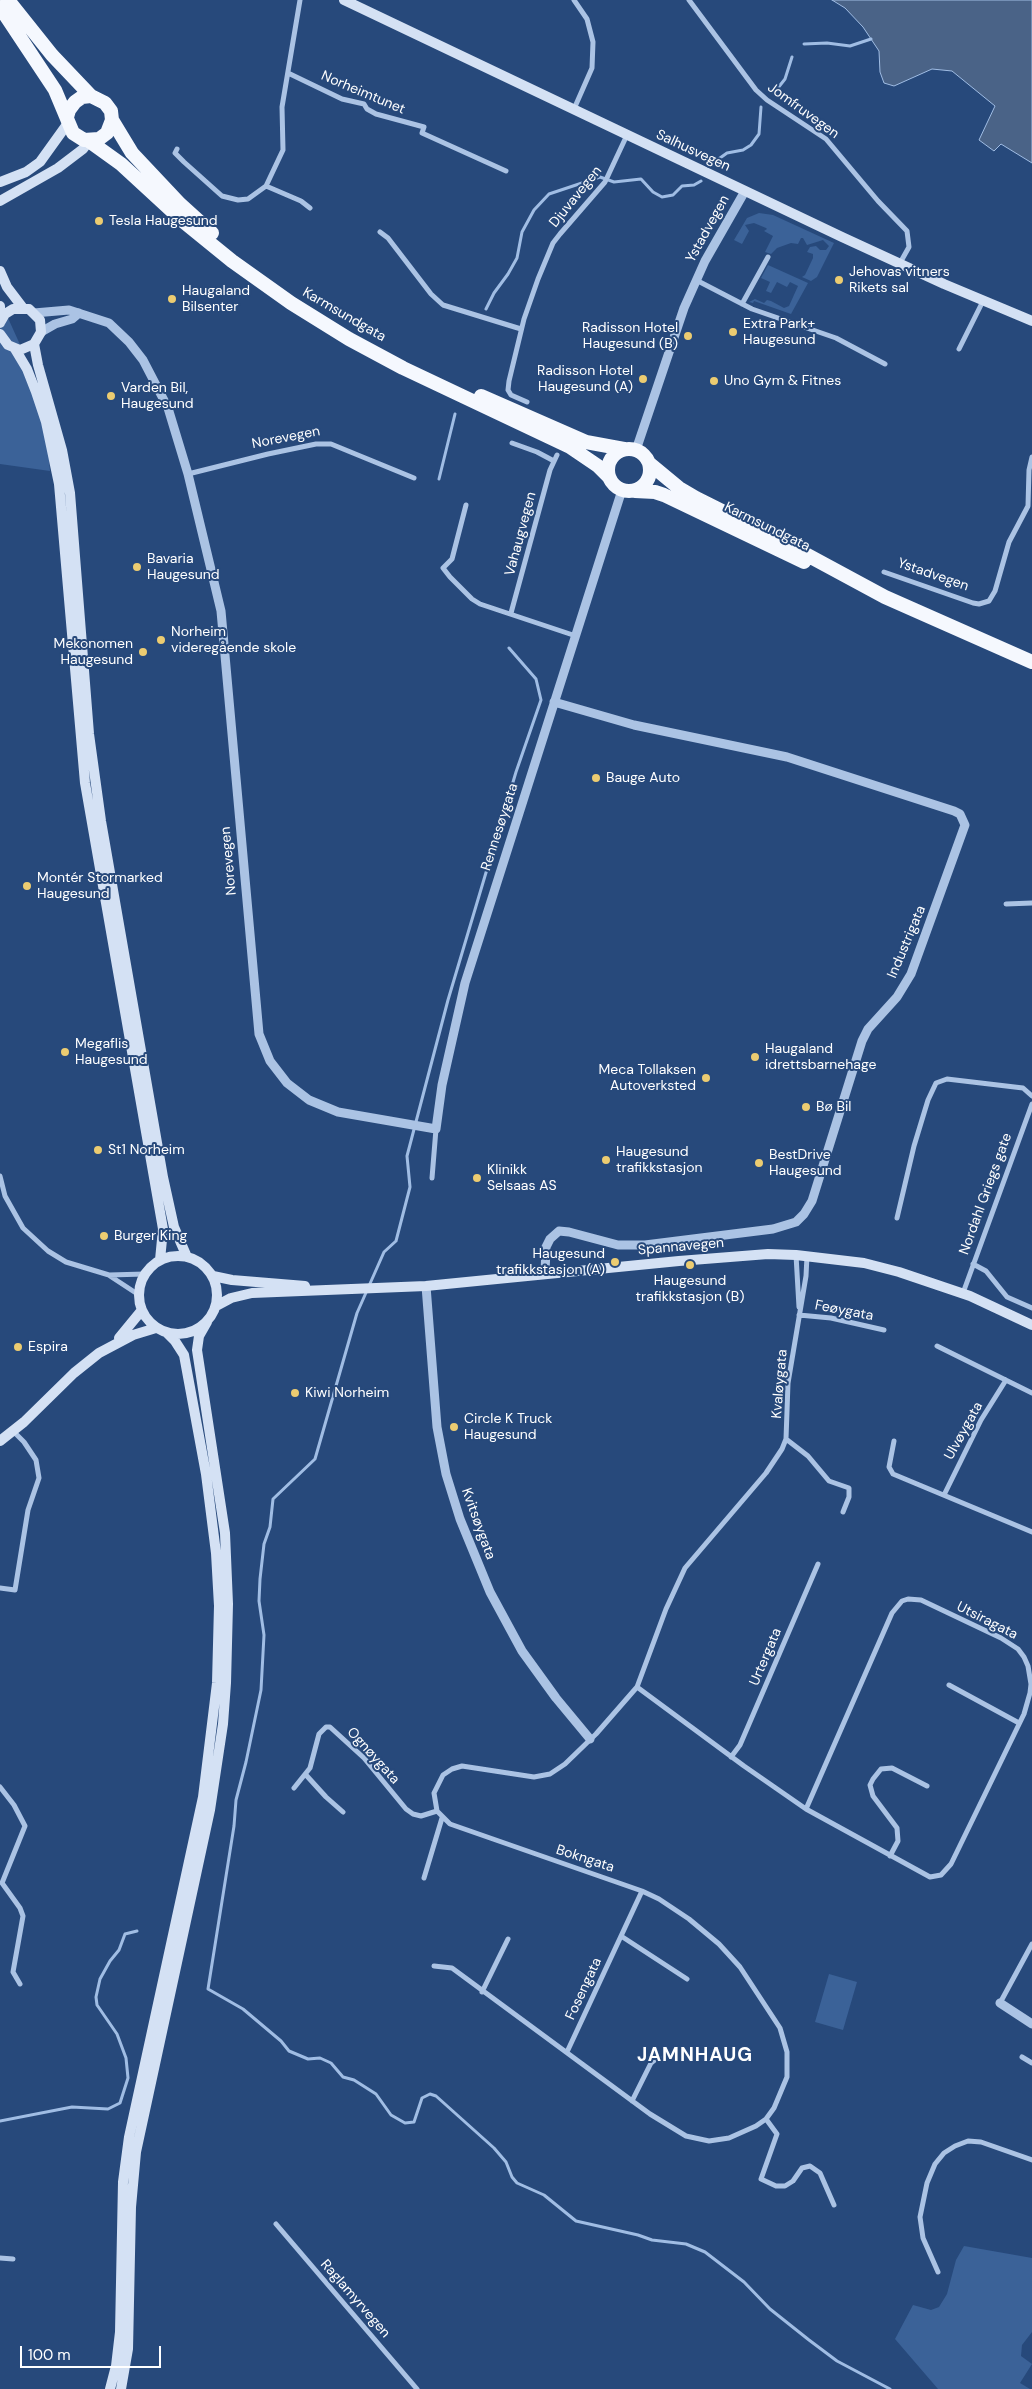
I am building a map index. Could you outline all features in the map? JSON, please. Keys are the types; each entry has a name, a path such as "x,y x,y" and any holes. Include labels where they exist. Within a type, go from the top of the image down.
{"highway":[{"path":"0,7 55,90 67,120 76,136 89,141 104,136 112,120 111,111 105,103 92,96 52,55 8,0"},
{"path":"67,120 69,110 75,102 82,97 92,96"},
{"name":"Karmsundgata","path":"112,120 132,153 180,204 240,256 295,298 353,334 438,377 586,442 630,450"},
{"name":"Karmsundgata","path":"89,141 121,164 184,222 232,261 291,303 349,339 403,368 570,447 598,466 609,477"},
{"path":"630,450 646,457 650,464 650,474 647,483 629,491 615,486 609,477 610,462 614,455 630,450"},
{"name":"Karmsundgata","path":"650,464 696,498 788,544 884,597 1032,662"},
{"name":"Karmsundgata","path":"629,491 655,492 664,495 860,589 884,597"}],"main road":[{"name":"Salhusvegen","path":"344,0 745,191 983,301 1032,321"},
{"path":"0,182 26,172 40,162 67,120"},
{"path":"0,201 58,168 85,147 89,141"},
{"path":"0,271 7,287 23,308 34,313 40,320 41,332 34,344 25,349 15,349"},
{"path":"0,306 0,322"},
{"path":"0,322 8,311 23,308"},
{"path":"0,334 4,342 15,349 27,369 48,431 59,484 86,790 163,1229 160,1260"},
{"path":"34,344 62,450 70,493 89,734 101,821 165,1186 174,1227 188,1257"},
{"name":"Spannavegen","path":"321,1290 426,1286 688,1260 768,1254 796,1255 864,1263 900,1272 963,1293 1032,1326"},
{"path":"110,2389 118,2349 123,2182 129,2138 203,1797 217,1683 219,1606 216,1553 206,1474 184,1355 175,1341 167,1333 156,1328 142,1310 139,1295 146,1274 160,1260 174,1256 188,1257 200,1262 213,1276 218,1294 216,1306 199,1336 197,1350 225,1533 228,1604 226,1683 223,1724 210,1810 136,2152 131,2207 128,2349 120,2389"},
{"path":"213,1276 232,1280 308,1286 321,1290"},
{"path":"216,1306 241,1294 321,1290"},
{"path":"0,1440 13,1431 74,1373 109,1346 130,1326 142,1310"},
{"path":"167,1333 189,1333 207,1322"},
{"path":"109,1346 133,1335 156,1328"},
{"path":"103,2389 118,2349"}],"street":[{"path":"177,149 175,153 222,196 238,200 248,199 266,186 283,150 282,107 300,0"},
{"path":"574,0 587,19 594,42 592,68 574,110"},
{"name":"Jomfruvegen","path":"689,0 756,90 767,100 826,139 878,201 907,231 909,247 900,263"},
{"name":"Norheimtunet","path":"288,73 348,101 364,104 376,114 424,128 422,133 506,171"},
{"name":"Djuvavegen","path":"527,402 511,395 508,390 522,329 538,279 553,243 571,220 601,188 627,135"},
{"path":"266,186 301,201 310,208"},
{"name":"Ystadvegen","path":"630,450 657,390 671,343 696,280 745,191"},
{"path":"380,232 388,238 431,294 443,306 522,329"},
{"path":"742,304 768,257"},
{"name":"Ystadvegen","path":"696,280 742,304 836,338 885,364"},
{"path":"959,349 983,301"},
{"name":"Norevegen","path":"34,313 69,310 109,323 130,342 143,360 168,408 188,474 221,611 256,1020 261,1040 270,1061 280,1075 300,1094 315,1104 338,1112 436,1129"},
{"path":"41,332 55,324 72,319 79,313"},
{"name":"Vahaugvegen","path":"511,614 555,458 512,443"},
{"name":"Norevegen","path":"188,474 268,454 316,444 331,444 414,478"},
{"name":"Ystadvegen","path":"884,572 973,603 979,604 988,601 995,591 1009,542 1028,506 1032,457"},
{"name":"Rennesøygata","path":"432,1178 443,1076 465,983 576,636 629,491"},
{"path":"466,505 452,559 443,568 476,602 576,636"},
{"name":"Industrigata","path":"546,1274 546,1247 550,1239 559,1231 618,1245 645,1245 773,1229 796,1222 804,1214 812,1201 862,1041 868,1029 897,996 911,974 965,825 964,818 954,811 803,762 743,746 634,725 554,702"},
{"path":"1006,904 1032,902"},
{"path":"897,1218 917,1137 928,1100 936,1083 947,1079 958,1080 1023,1088 1031,1093"},
{"name":"Nordahl Griegs gate","path":"963,1293 1032,1104"},
{"path":"0,1176 5,1196 12,1211 29,1235 66,1262 109,1275 139,1295"},
{"name":"Kvaløygata","path":"796,1255 799,1315"},
{"name":"Kvaløygata","path":"807,1256 806,1276 788,1383 786,1439 808,1456 829,1481 849,1488 849,1497 843,1512"},
{"path":"973,1264 986,1271 1007,1297 1032,1308"},
{"path":"109,1275 146,1274"},
{"name":"Kvitsøygata","path":"426,1286 437,1427 442,1456 472,1551 490,1592 522,1651 556,1698 590,1739"},
{"name":"Feøygata","path":"799,1315 831,1318 884,1330"},
{"path":"938,1346 1032,1393"},
{"name":"Ulvøygata","path":"944,1495 977,1427 1006,1380"},
{"path":"0,1588 15,1590 28,1510 39,1478 36,1460 24,1442 13,1431"},
{"path":"437,1811 434,1802 436,1788 443,1775 452,1769 462,1766 534,1777 550,1774 565,1764 590,1739 637,1687 666,1609 686,1568 695,1555 766,1474 786,1439"},
{"path":"894,1441 889,1467 898,1476 1032,1532"},
{"name":"Urtergata","path":"731,1757 740,1745 818,1564"},
{"name":"Utsiragata","path":"637,1687 731,1757 806,1809 930,1878 941,1875 947,1870 1019,1723 1030,1694 1031,1676 1024,1657 1018,1649 1001,1638 921,1600 908,1599 902,1601 892,1613 806,1809"},
{"path":"949,1685 1019,1723"},
{"name":"Ognøygata","path":"294,1788 306,1775 319,1734 322,1730 330,1727 364,1758 406,1809 413,1814 421,1816 437,1811"},
{"path":"890,1856 898,1840 897,1828 873,1796 870,1785 873,1779 881,1769 892,1768 927,1786"},
{"path":"306,1775 343,1812"},
{"path":"0,1787 14,1805 24,1826 2,1883 20,1908 23,1916 13,1972 20,1984"},
{"name":"Bokngata","path":"434,1966 452,1968 482,1992 668,2127 686,2136 709,2141 729,2138 742,2133 766,2119 781,2095 787,2077 787,2052 780,2028 740,1967 719,1944 689,1919 660,1899 642,1891 460,1828 442,1818 437,1811"},
{"path":"424,1878 442,1818"},
{"name":"Fosengata","path":"567,2052 642,1891"},
{"path":"621,1936 687,1979"},
{"path":"482,1992 508,1939"},
{"path":"1031,1948 1000,2003 1032,2024"},
{"path":"1022,2057 1032,2063"},
{"path":"632,2101 651,2062 657,2058 664,2060"},
{"path":"766,2119 775,2130 776,2139 761,2179 776,2186 785,2186 793,2181 802,2168 807,2166 814,2168 820,2173 834,2205"},
{"path":"938,2272 923,2238 920,2216 926,2183 935,2164 944,2153 968,2141 981,2142 1032,2160"},
{"name":"Raglamyrvegen","path":"276,2224 417,2389"},
{"path":"0,2258 13,2259"}],"shaded area":[{"path":"832,0 1032,0 1032,163 1001,144 994,151 979,140 995,106 952,71 932,69 894,86 884,83 880,72 879,51 863,27 845,8"},
{"path":"759,213 773,215 834,243 817,277 811,281 802,277 805,275 813,258 813,254 807,252 810,247 816,246 820,250 826,250 829,246 823,240 807,245 803,238 801,238 798,244 791,243 777,248 771,254 765,252 773,236 764,231 766,228 754,223 745,225 749,231 742,244 734,240 747,218"},
{"path":"768,265 808,283 791,314 754,301 753,303 749,302 755,299 764,303 767,300 784,308 789,306 798,286 790,282 787,287 777,282 771,293 766,291 770,282 761,278"},
{"path":"0,311 8,318 36,380 45,415 50,471 0,464"},
{"path":"829,1974 857,1982 843,2030 815,2022"},
{"path":"964,2246 1032,2258 1032,2332 1022,2345 1021,2356 1032,2364 1020,2383 1030,2389 938,2389 895,2339 913,2305 931,2310 939,2307 947,2294 956,2260"}],"waterway":[{"path":"804,44 827,43 850,46 871,39"},
{"path":"774,93 785,79 792,57"},
{"path":"713,163 727,153 743,150 751,145 759,134 761,107"},
{"path":"486,309 517,258 522,232 534,210 549,194 600,177 614,182 641,179 653,192 662,197 673,195 682,186 694,185 701,181"},
{"path":"439,479 455,414"},
{"path":"509,648 536,679 541,700 516,772 448,1000 407,1156 410,1187 396,1241 384,1252 357,1313 315,1459 273,1499 270,1527 264,1544 260,1579 259,1601 264,1635 261,1690 236,1800 234,1826 208,1989 243,2009 281,2041 289,2051 308,2059 320,2058 331,2063 343,2077 354,2080 376,2094 391,2115 405,2123 414,2122 422,2098 430,2094 436,2096 494,2148 506,2162 512,2177 517,2183 544,2195 576,2221 652,2240 686,2244 705,2252 744,2282 770,2309 837,2361 890,2389"},
{"path":"0,2121 72,2107 108,2109 120,2103 128,2078 126,2058 117,2034 97,2005 96,1997 100,1979 119,1950 125,1934 137,1931"}],"place":[{"name":"Tesla Haugesund","path":"99,221"},
{"name":"Jehovas vitners Rikets sal","path":"839,280"},
{"name":"Haugaland Bilsenter","path":"172,299"},
{"name":"Extra Park+ Haugesund","path":"733,332"},
{"name":"Radisson Hotel Haugesund (B)","path":"688,336"},
{"name":"Radisson Hotel Haugesund (A)","path":"643,379"},
{"name":"Uno Gym & Fitnes","path":"714,381"},
{"name":"Varden Bil, Haugesund","path":"111,396"},
{"name":"Bavaria Haugesund","path":"137,567"},
{"name":"Norheim videregående skole","path":"161,640"},
{"name":"Mekonomen Haugesund","path":"143,652"},
{"name":"Bauge Auto","path":"596,778"},
{"name":"Montér Stormarked Haugesund","path":"27,886"},
{"name":"Megaflis Haugesund","path":"65,1052"},
{"name":"Haugaland idrettsbarnehage","path":"755,1057"},
{"name":"Meca Tollaksen Autoverksted","path":"706,1078"},
{"name":"Bø Bil","path":"806,1107"},
{"name":"St1 Norheim","path":"98,1150"},
{"name":"Haugesund trafikkstasjon","path":"606,1160"},
{"name":"BestDrive Haugesund","path":"759,1163"},
{"name":"Klinikk Selsaas AS","path":"477,1178"},
{"name":"Burger King","path":"104,1236"},
{"name":"Haugesund trafikkstasjon (A)","path":"615,1262"},
{"name":"Haugesund trafikkstasjon (B)","path":"690,1265"},
{"name":"Espira","path":"18,1347"},
{"name":"Kiwi Norheim","path":"295,1393"},
{"name":"Circle K Truck Haugesund","path":"454,1427"}],"district":[{"name":"JAMNHAUG","path":"695,2056"}]}
